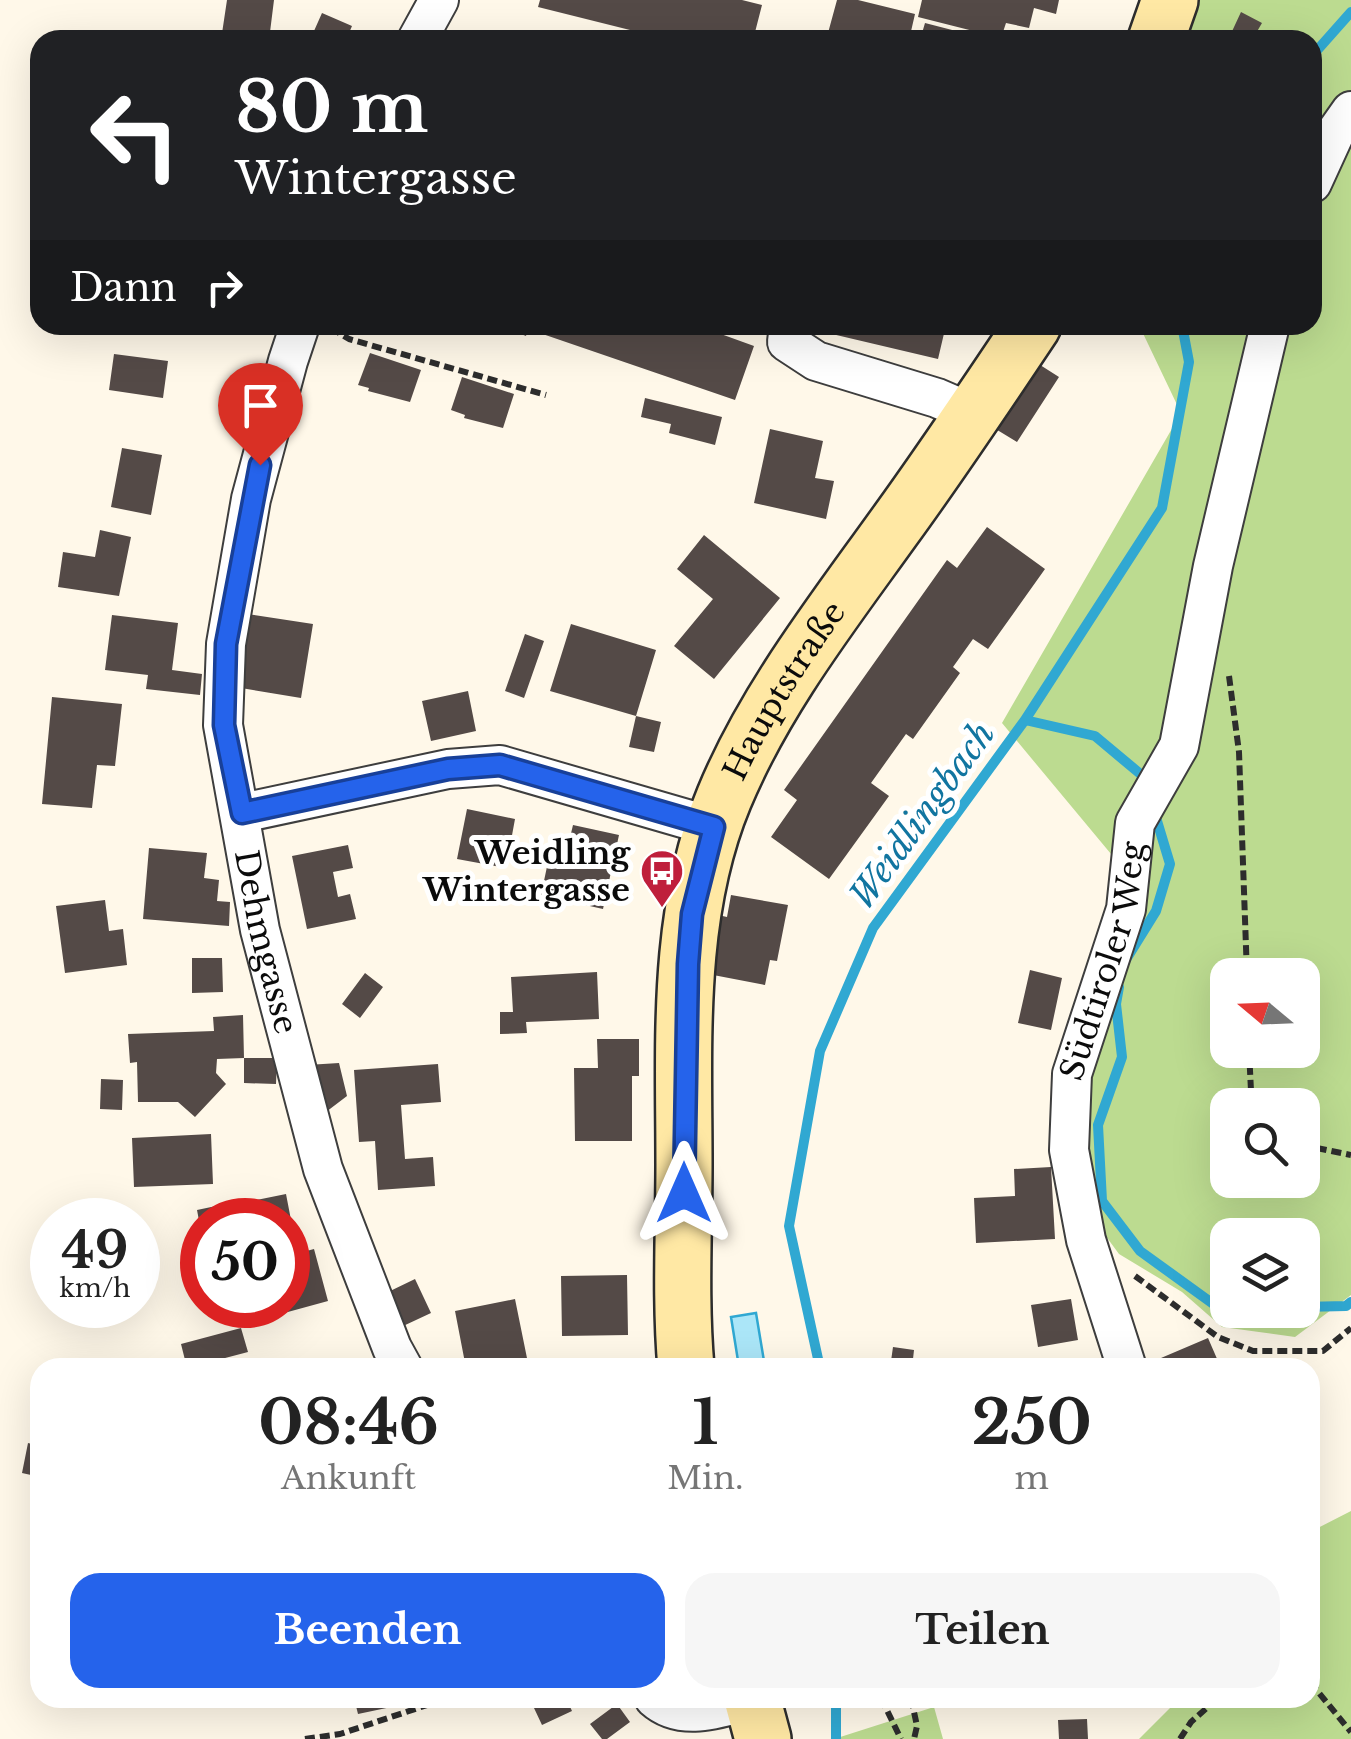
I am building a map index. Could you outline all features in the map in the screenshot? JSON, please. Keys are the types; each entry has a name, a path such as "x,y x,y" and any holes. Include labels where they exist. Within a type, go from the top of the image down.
{"main road":[{"path":"1160,30 1170,0"},
{"name":"Hauptstraße","path":"686,1358 684,1010 692,914 714,827 758,728 816,636 1026,335"}],"street":[{"path":"423,30 439,0"},
{"path":"1322,162 1351,111"},
{"name":"Dehmgasse","path":"297,335 251,499 226,644 224,725 260,930 323,1170 398,1358"},
{"path":"788,335 787,342 816,361 937,398 974,414"},
{"name":"Südtiroler Weg","path":"1124,1358 1086,1240 1069,1150 1072,1074 1126,909 1135,823 1180,746 1213,566 1268,335"},
{"path":"242,813 448,769 500,765 714,827"},
{"path":"674,1708 694,1714 756,1712"}],"path":[{"path":"341,335 546,395"},
{"path":"1226,659 1239,752 1246,958"},
{"path":"1320,1149 1351,1155"},
{"path":"1086,1240 1218,1337 1254,1351 1323,1351 1351,1328"},
{"path":"1320,1694 1351,1732"},
{"path":"305,1739 340,1734 418,1708"},
{"path":"886,1708 901,1739"},
{"path":"912,1708 917,1726 914,1739"},
{"path":"1180,1739 1190,1722 1206,1708"}],"green space":[{"path":"1186,0 1351,0 1351,1295 1320,1318 1320,1218 1210,1218 1210,1316 1182,1292 1119,1254 1080,1201 1075,1069 1121,866 1002,723 1181,413 1144,335 1322,335 1322,30 1175,30"},
{"path":"1229,1328 1307,1328 1295,1337"},
{"path":"1351,1511 1351,1739 1139,1739 1170,1708 1320,1708 1320,1527"},
{"path":"934,1708 943,1739 834,1739"}],"water":[{"path":"756,1313 764,1358 738,1358 731,1317"}],"building":[{"path":"227,0 274,0 270,30 222,30"},
{"path":"540,0 742,0 762,5 756,30 630,30 538,7"},
{"path":"837,0 858,0 915,14 911,30 829,30"},
{"path":"922,0 1059,0 1056,14 1034,8 1029,28 1006,23 1004,30 969,30 918,17"},
{"path":"1241,12 1262,23 1258,30 1233,30"},
{"path":"322,13 352,26 350,30 314,30"},
{"path":"925,23 952,30 923,30"},
{"path":"545,335 724,335 754,346 735,400"},
{"path":"836,335 944,335 938,359"},
{"path":"370,353 421,370 410,402 358,385"},
{"path":"114,354 168,361 163,398 109,390"},
{"path":"1037,363 1059,377 1017,442 994,428"},
{"path":"462,377 514,394 503,428 464,418 465,415 451,410"},
{"path":"645,398 722,417 715,445 669,433 671,424 641,417"},
{"path":"770,429 823,441 815,478 834,481 826,519 754,503"},
{"path":"122,448 162,455 151,515 111,507"},
{"path":"987,527 1045,569 988,649 973,639 953,667 960,673 913,739 906,734 871,783 889,796 829,879 771,837 797,800 784,790 947,560 957,568"},
{"path":"100,530 131,537 119,596 58,587 63,552 95,557"},
{"path":"704,535 780,598 714,679 674,646 713,599 677,569"},
{"path":"247,614 313,624 301,698 235,687"},
{"path":"112,615 178,623 172,670 202,674 200,695 146,689 148,675 105,670"},
{"path":"571,624 656,650 636,716 550,691"},
{"path":"525,634 544,641 524,698 505,691"},
{"path":"468,691 476,731 431,741 422,701"},
{"path":"52,697 122,704 115,766 97,765 92,808 42,804"},
{"path":"636,716 661,722 654,752 629,747"},
{"path":"467,809 515,819 506,868 457,859"},
{"path":"573,825 619,835 603,909 541,895 552,843 568,846"},
{"path":"348,845 353,868 333,872 338,897 350,894 356,919 307,929 292,856"},
{"path":"149,848 207,853 204,878 219,880 217,901 230,902 229,926 143,919"},
{"path":"731,895 788,905 777,961 770,960 765,985 708,974 718,915 727,917"},
{"path":"105,900 109,931 123,929 127,965 65,973 56,906"},
{"path":"192,958 222,958 223,992 192,993"},
{"path":"1030,970 1062,978 1051,1030 1018,1023"},
{"path":"597,972 599,1019 526,1022 527,1033 500,1034 500,1012 513,1012 511,977"},
{"path":"365,973 383,987 360,1018 342,1004"},
{"path":"243,1015 244,1058 217,1059 216,1073 226,1084 195,1117 178,1102 138,1102 137,1062 130,1063 128,1034 214,1031 213,1017"},
{"path":"597,1039 639,1039 639,1076 632,1076 632,1141 575,1141 574,1068 598,1068"},
{"path":"244,1058 277,1058 276,1084 244,1083"},
{"path":"339,1063 347,1096 322,1115 307,1065"},
{"path":"438,1064 441,1102 401,1105 405,1159 433,1157 435,1186 378,1190 375,1141 359,1142 354,1070"},
{"path":"101,1079 123,1080 122,1110 100,1109"},
{"path":"211,1134 213,1184 134,1187 132,1138"},
{"path":"1051,1167 1055,1239 976,1243 974,1198 1015,1196 1014,1169"},
{"path":"314,1249 328,1301 310,1306 310,1250"},
{"path":"627,1275 628,1335 562,1336 561,1276"},
{"path":"415,1279 431,1313 401,1327 386,1293"},
{"path":"515,1299 527,1358 464,1358 455,1311"},
{"path":"1071,1299 1078,1340 1038,1347 1031,1305"},
{"path":"241,1328 248,1352 225,1358 184,1358 181,1344"},
{"path":"1208,1338 1217,1358 1161,1358"},
{"path":"893,1347 914,1350 913,1358 891,1358"},
{"path":"28,1443 30,1475 22,1473"},
{"path":"356,1708 386,1708 358,1714"},
{"path":"534,1708 571,1708 572,1711 542,1725"},
{"path":"612,1708 620,1708 630,1722 607,1739 602,1739 590,1724"},
{"path":"1087,1719 1088,1739 1059,1739 1058,1720"}],"waterway":[{"name":"Weidlingbach","path":"1322,45 1351,12"},
{"name":"Weidlingbach","path":"818,1358 789,1226 820,1051 873,928 1025,720 1162,508 1189,362 1184,335"},
{"path":"1025,720 1095,736 1144,777 1146,785"},
{"path":"1125,961 1156,911 1170,864 1154,811"},
{"path":"1119,987 1116,1004 1122,1057 1098,1125 1102,1201 1140,1251 1210,1302"},
{"path":"1320,1307 1346,1306 1351,1302"},
{"name":"Weidlingbach","path":"836,1708 836,1739"}],"place":[{"name":"Weidling Wintergasse","path":"662,909"}],"route":[{"path":"260,465 226,644 224,725 242,813 448,769 500,765 714,827 692,914 684,1010 684,1193"}]}
